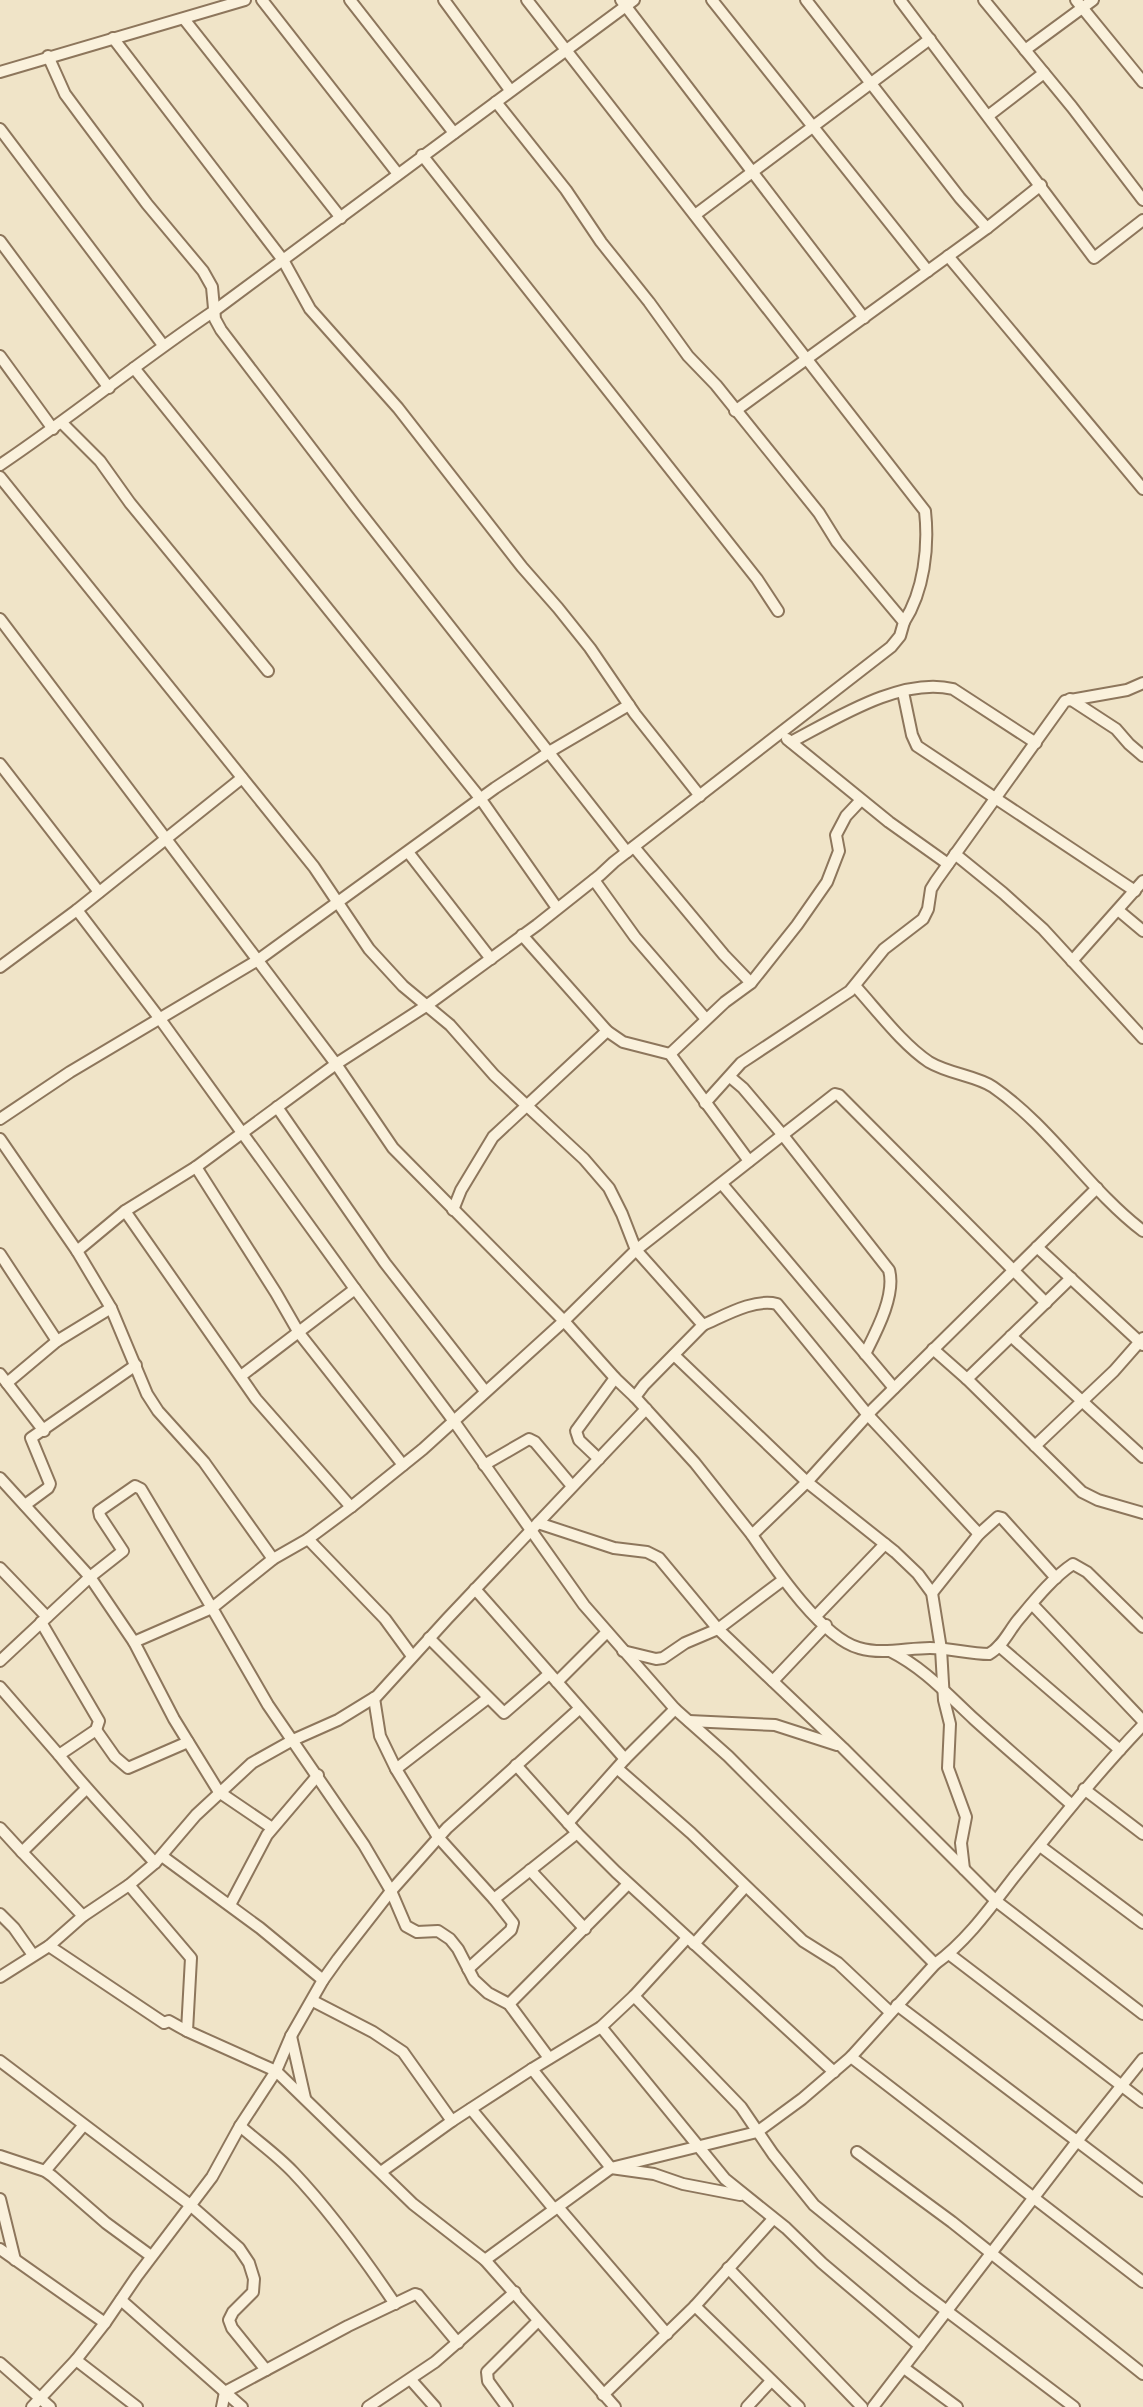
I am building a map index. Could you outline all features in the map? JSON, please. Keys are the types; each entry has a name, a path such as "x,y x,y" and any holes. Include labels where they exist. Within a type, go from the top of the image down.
{"street":[{"path":"0,72 245,0"},
{"path":"262,0 398,174"},
{"path":"350,0 454,133"},
{"path":"444,0 510,90"},
{"path":"77,1251 125,1212 196,1167 240,1132 336,1064 426,1006 594,880 630,849 891,647 900,636 904,622 914,607 928,540 925,511 527,0"},
{"path":"712,0 928,271"},
{"path":"806,0 960,198 987,228"},
{"path":"900,0 1094,258 1143,220"},
{"path":"984,0 1143,200"},
{"path":"1025,50 1079,4 1093,0"},
{"path":"0,465 341,218 627,2 864,318"},
{"path":"1079,4 1143,82"},
{"path":"184,19 341,218"},
{"path":"113,38 283,260 310,309 398,408 590,648 629,705 700,796"},
{"path":"695,215 930,39"},
{"path":"48,56 65,94 147,204 203,271 212,287 215,319 221,330 280,408 549,752 630,849 751,983"},
{"path":"989,116 1044,73"},
{"path":"496,102 572,198 601,242 658,313 688,356 716,385 819,513 837,542 904,622"},
{"path":"0,129 163,345"},
{"path":"422,155 757,579 778,611"},
{"path":"735,411 987,228 1041,185"},
{"path":"0,241 109,388"},
{"path":"948,256 1143,489"},
{"path":"0,356 57,426 100,461 130,503 268,671"},
{"path":"134,368 480,798 557,908"},
{"path":"0,477 314,867 369,949 403,986 450,1025 494,1075 584,1159 608,1188 636,1250 703,1325"},
{"path":"0,619 336,1064 393,1147 564,1321 646,1409 752,1535 783,1580 826,1625 850,1645 873,1651 941,1649 989,1654 999,1646 1032,1604 1071,1565 1079,1566 1143,1627"},
{"path":"705,1103 741,1063 837,1001 855,986 884,950 923,919 928,909 931,889 1058,708 1070,699 1127,690 1143,683"},
{"path":"791,742 878,699 920,687 939,686 953,689 1036,743"},
{"path":"903,692 912,735 918,746 1135,891"},
{"path":"1070,699 1116,729 1143,756"},
{"path":"0,1119 70,1072 258,961 480,798 549,752 629,705"},
{"path":"780,733 861,800 1003,893 1043,929 1143,1038"},
{"path":"0,764 99,892"},
{"path":"0,967 78,909 242,778"},
{"path":"670,1054 706,1018 751,983 797,926 827,882 839,851 836,835 846,817 861,800"},
{"path":"408,852 491,958"},
{"path":"594,880 635,937 706,1018"},
{"path":"1072,961 1143,881"},
{"path":"78,909 484,1465 534,1527 607,1632 675,1709 729,1756 935,1964"},
{"path":"1118,910 1143,931"},
{"path":"522,935 607,1031 623,1042 670,1054 749,1161"},
{"path":"855,986 928,1061 947,1071 993,1087 1052,1138 1115,1209 1143,1231"},
{"path":"453,1210 461,1189 494,1137 607,1031"},
{"path":"730,1077 743,1088 782,1134 889,1270 891,1287 877,1329 865,1354"},
{"path":"134,1642 212,1608 273,1559 308,1539 351,1507 403,1465 564,1321 636,1250 831,1096 839,1095 1046,1303"},
{"path":"277,1107 385,1263 485,1391"},
{"path":"0,1139 77,1251 111,1308 147,1394 158,1411 204,1462 273,1559"},
{"path":"196,1167 299,1333 403,1465"},
{"path":"722,1184 894,1388"},
{"path":"752,1535 807,1482 894,1388 1097,1188"},
{"path":"125,1212 271,1418 351,1507"},
{"path":"1035,1446 1142,1342 1037,1247"},
{"path":"0,1254 57,1341"},
{"path":"967,1379 1071,1278"},
{"path":"241,1376 355,1289"},
{"path":"635,1397 703,1325 755,1304 777,1304 868,1415 979,1534"},
{"path":"44,1431 4,1379 57,1341 111,1308"},
{"path":"1011,1336 1143,1457"},
{"path":"933,1349 1089,1497 1138,1512 1143,1500"},
{"path":"674,1355 807,1482 918,1574 932,1593 941,1649 944,1700 951,1735 948,1768 966,1817 961,1843 965,1870"},
{"path":"25,1505 50,1487 31,1438 136,1365"},
{"path":"599,1459 579,1440 576,1431 615,1378"},
{"path":"0,1977 48,1946 83,1916 129,1885 159,1859 196,1815 252,1763 293,1740 338,1720 374,1698 646,1409"},
{"path":"484,1465 528,1439 535,1442 572,1486"},
{"path":"0,1478 90,1577 134,1642 188,1742 219,1792 272,1828"},
{"path":"0,1661 90,1577 123,1551 99,1511 137,1486 261,1693 364,1845 391,1891 405,1926 416,1932 445,1934 454,1943 482,1989 509,2004 549,2058"},
{"path":"932,1593 995,1518 1002,1518 1056,1578"},
{"path":"534,1527 614,1548 653,1555 718,1629 996,1900 1143,2014"},
{"path":"308,1539 385,1619 412,1656"},
{"path":"816,1616 886,1545"},
{"path":"0,1568 44,1620 99,1721 96,1730 59,1755"},
{"path":"623,1651 660,1659 685,1643 718,1629 783,1580"},
{"path":"475,1589 579,1709 621,1764 803,1941 838,1963 894,2008 1078,2140 1143,2191"},
{"path":"485,2260 611,2168 757,2132 802,2099 852,2057 935,1964 949,1954 996,1900 1084,1789 1120,1750 1139,1738 1143,1723 1032,1604"},
{"path":"772,1681 826,1625"},
{"path":"429,1638 506,1713 553,1678 607,1632"},
{"path":"999,1646 1120,1750"},
{"path":"889,1650 909,1661 944,1690 1072,1805"},
{"path":"0,1687 86,1789 159,1859 230,1905 323,1980"},
{"path":"374,1698 380,1736 396,1769 438,1837 494,1899 513,1926 468,1969"},
{"path":"396,1769 488,1698"},
{"path":"32,2407 76,2360 105,2323 189,2204 212,2177 275,2071 291,2036 323,1980 391,1891 438,1837 579,1709"},
{"path":"568,1823 675,1709"},
{"path":"689,1721 775,1725 843,1748"},
{"path":"96,1730 115,1757 128,1768 188,1742"},
{"path":"516,1765 577,1833 628,1884 834,2072"},
{"path":"230,1905 260,1845 318,1775"},
{"path":"22,1853 86,1789"},
{"path":"1084,1789 1143,1834"},
{"path":"0,1828 83,1916"},
{"path":"494,1899 577,1833"},
{"path":"1040,1846 1143,1923"},
{"path":"530,1870 585,1929"},
{"path":"509,2004 628,1884"},
{"path":"129,1885 191,1958 187,2031"},
{"path":"381,2172 452,2121 601,2027 745,1887"},
{"path":"0,1914 14,1928 33,1955"},
{"path":"48,1946 164,2023 169,2021 275,2071 413,2204 485,2260 615,2407"},
{"path":"949,1954 1143,2102"},
{"path":"634,1996 741,2107 757,2132 814,2205 947,2311 1074,2407"},
{"path":"313,2000 373,2032 403,2052 452,2121"},
{"path":"601,2027 725,2179 920,2346"},
{"path":"291,2036 305,2098"},
{"path":"852,2057 1143,2282"},
{"path":"873,2407 1143,2059"},
{"path":"0,2061 189,2204 239,2248 249,2263 254,2279 253,2291 229,2320 232,2328 266,2370"},
{"path":"532,2069 611,2168 654,2174 745,2196"},
{"path":"471,2109 667,2334"},
{"path":"45,2171 83,2126"},
{"path":"240,2126 300,2179 351,2241 395,2304"},
{"path":"857,2152 952,2222 1143,2374"},
{"path":"0,2156 45,2171 151,2256"},
{"path":"0,2199 15,2260"},
{"path":"603,2395 695,2306 773,2219"},
{"path":"0,2249 105,2323"},
{"path":"728,2268 862,2407"},
{"path":"368,2407 411,2380 458,2343 515,2292"},
{"path":"225,2392 415,2294 458,2343"},
{"path":"121,2300 242,2407"},
{"path":"695,2306 799,2407"},
{"path":"507,2407 488,2381 487,2372 538,2321"},
{"path":"76,2360 137,2407"},
{"path":"0,2363 50,2407"},
{"path":"904,2368 957,2407"},
{"path":"411,2380 435,2407"},
{"path":"747,2407 771,2381"},
{"path":"222,2407 225,2392"}]}
